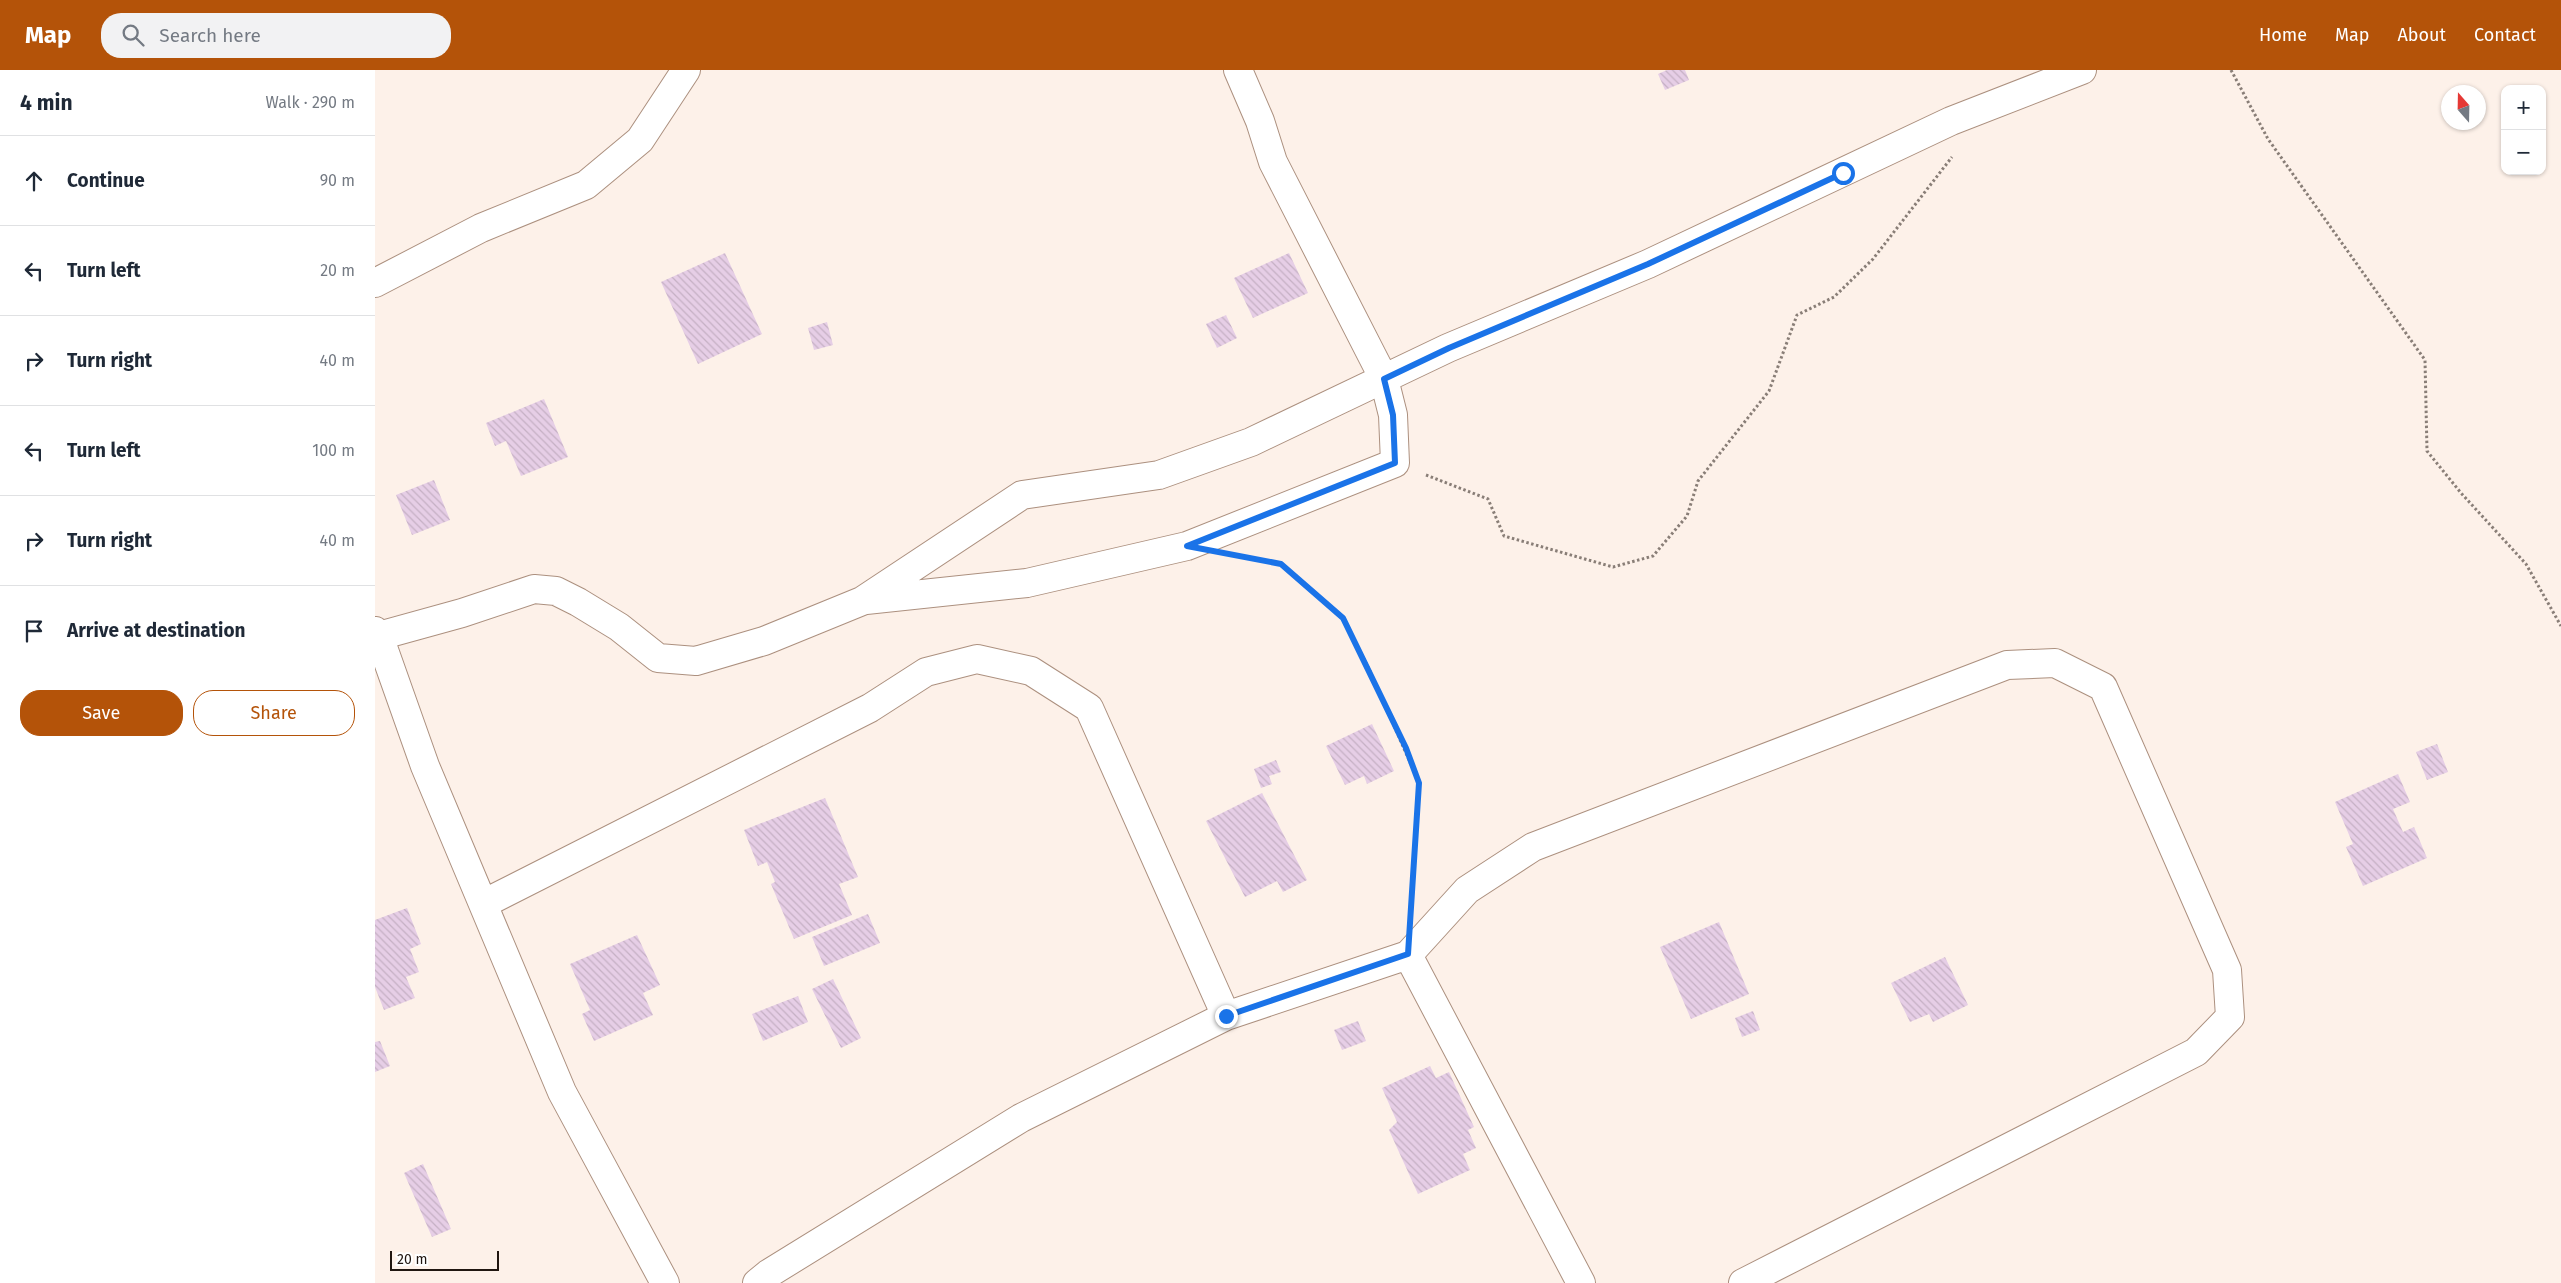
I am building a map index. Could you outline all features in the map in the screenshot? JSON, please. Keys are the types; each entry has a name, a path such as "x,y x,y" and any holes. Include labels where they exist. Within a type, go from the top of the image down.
{"street":[{"path":"375,283 481,228 586,185 640,140 686,70"},
{"path":"861,600 1027,583 1187,546 1395,463 1393,415 1384,379 1273,162 1260,121 1238,70"},
{"path":"665,1283 562,1092 425,766 376,635 462,613 534,589 556,591 619,627 657,658 697,661 764,641 861,600 1022,495 1159,475 1251,442 1449,348 1648,264 1951,121 2082,70"},
{"path":"483,904 870,708 926,672 977,659 1031,671 1089,708 1226,1016"},
{"path":"757,1283 767,1274 1021,1118 1226,1016 1408,954 1467,890 1533,847 2007,665 2055,663 2103,688 2227,970 2230,1018 2196,1052 1743,1283"},
{"path":"1408,954 1581,1283"}],"path":[{"path":"2231,70 2268,139 2425,360 2427,451 2461,493 2526,564 2561,626"},
{"path":"1395,463 1488,500 1504,536 1613,567 1653,556 1687,516 1698,481 1769,391 1797,315 1834,297 1873,259 1957,150"},
{"path":"1243,557 1281,564 1343,618 1406,748 1419,783 1408,954"}],"building":[{"path":"1667,70 1685,70 1689,80 1665,90 1658,74"},
{"path":"725,253 762,334 698,364 661,282"},
{"path":"1289,253 1308,293 1253,318 1234,278"},
{"path":"1226,315 1237,338 1217,348 1206,324"},
{"path":"827,322 833,345 814,350 808,328"},
{"path":"544,399 568,457 521,476 506,441 495,446 486,423"},
{"path":"434,480 450,520 412,535 396,495"},
{"path":"1372,724 1394,771 1367,784 1364,776 1345,785 1326,746"},
{"path":"2437,744 2448,772 2427,780 2416,752"},
{"path":"1276,760 1281,772 1269,776 1272,784 1261,788 1254,769"},
{"path":"2398,774 2410,802 2393,809 2403,832 2414,827 2427,858 2363,886 2346,847 2353,844 2335,802"},
{"path":"1262,793 1307,880 1283,892 1277,881 1245,897 1206,821"},
{"path":"825,798 858,877 839,884 852,915 794,939 771,884 775,882 767,862 758,866 744,830"},
{"path":"407,908 421,944 410,949 419,972 406,977 415,998 384,1010 375,987 375,920"},
{"path":"868,914 880,943 824,966 812,937"},
{"path":"1719,922 1749,994 1691,1019 1660,947"},
{"path":"637,935 660,985 643,993 653,1015 594,1041 582,1014 590,1010 570,964"},
{"path":"1945,957 1968,1005 1933,1022 1929,1014 1910,1022 1891,983"},
{"path":"833,979 861,1038 841,1048 812,989"},
{"path":"798,996 808,1022 763,1041 752,1014"},
{"path":"1753,1011 1760,1030 1742,1037 1735,1018"},
{"path":"1358,1021 1366,1041 1342,1050 1334,1030"},
{"path":"380,1041 390,1066 375,1072 375,1042"},
{"path":"1430,1066 1436,1078 1449,1072 1474,1127 1468,1130 1476,1148 1463,1154 1470,1170 1418,1194 1389,1130 1397,1122 1382,1088"},
{"path":"423,1164 451,1229 432,1237 404,1173"}],"route":[{"path":"1226,1016 1408,954 1419,783 1406,748 1387,711 1370,670 1343,618 1281,564 1187,546 1395,463 1393,415 1384,379 1449,348 1648,264 1843,173"}]}
